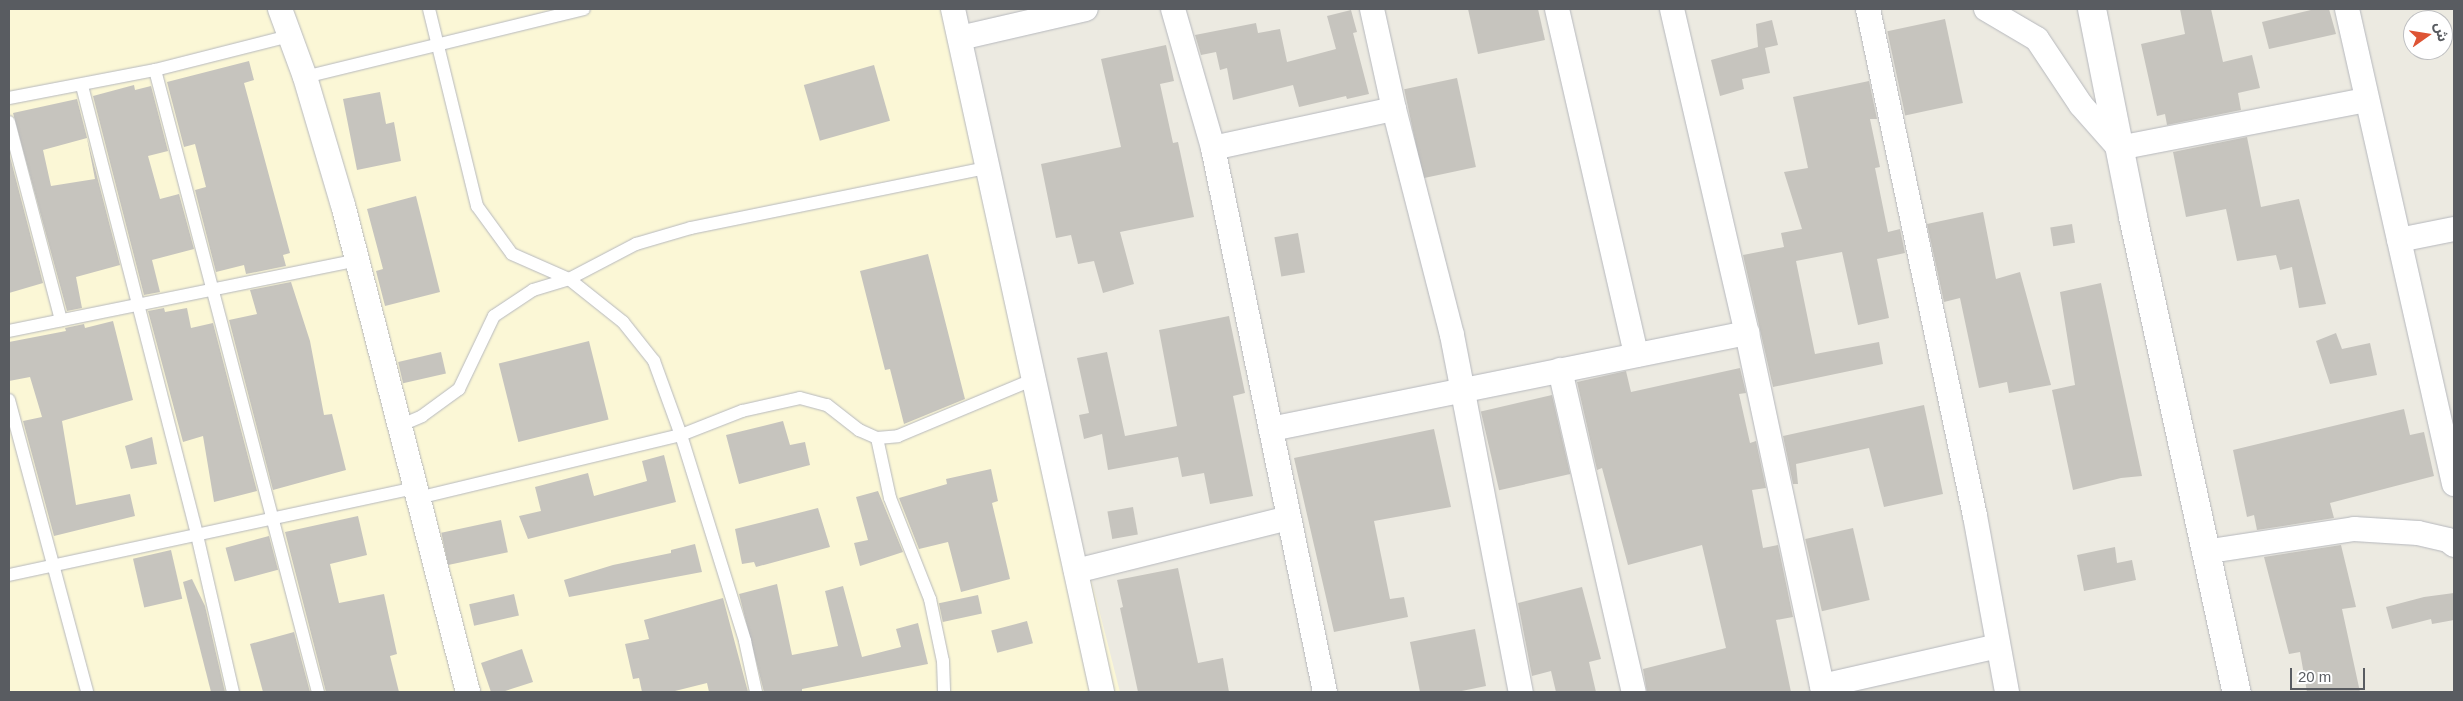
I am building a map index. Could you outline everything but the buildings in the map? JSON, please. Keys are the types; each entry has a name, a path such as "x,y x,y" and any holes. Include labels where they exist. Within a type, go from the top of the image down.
{"street":[{"path":"280,9 305,77 358,260 468,692"},
{"path":"953,9 1102,692"},
{"path":"960,38 1086,9"},
{"path":"1173,9 1214,148 1325,692"},
{"path":"1372,9 1394,109 1452,335 1521,692"},
{"path":"1557,9 1636,355"},
{"path":"1672,9 1747,332 1822,689 1998,646"},
{"path":"1868,9 1975,516 2007,692"},
{"path":"1986,9 2037,40 2081,105 2119,148"},
{"path":"2092,9 2119,148 2204,552 2237,692"},
{"path":"2347,9 2399,240 2450,437 2454,484"},
{"path":"2119,148 2366,100"},
{"path":"1214,148 1394,109"},
{"path":"2399,240 2454,229"},
{"path":"1271,429 1747,332"},
{"path":"1560,370 1634,692"},
{"path":"1076,572 1289,518"},
{"path":"2204,552 2354,529 2418,533 2448,540 2454,545"}],"lane":[{"path":"429,9 477,206 512,254 568,279 623,322 654,361 681,435 745,641 756,692"},
{"path":"305,77 584,9"},
{"path":"9,98 82,86 155,70 289,36"},
{"path":"155,70 271,520 318,692"},
{"path":"82,86 197,535 233,692"},
{"path":"9,122 60,320"},
{"path":"399,426 422,416 459,389 494,316 533,290 568,279 636,244 691,228 987,168"},
{"path":"9,331 358,260"},
{"path":"9,575 54,564 271,520 417,493 681,435 742,411 800,398 826,405 860,430 877,438 898,436 1034,379"},
{"path":"9,400 87,692"},
{"path":"877,438 890,498 930,599 943,661 944,692"}],"shaded area":[{"path":"9,9 946,9 1120,692 9,692"}]}
